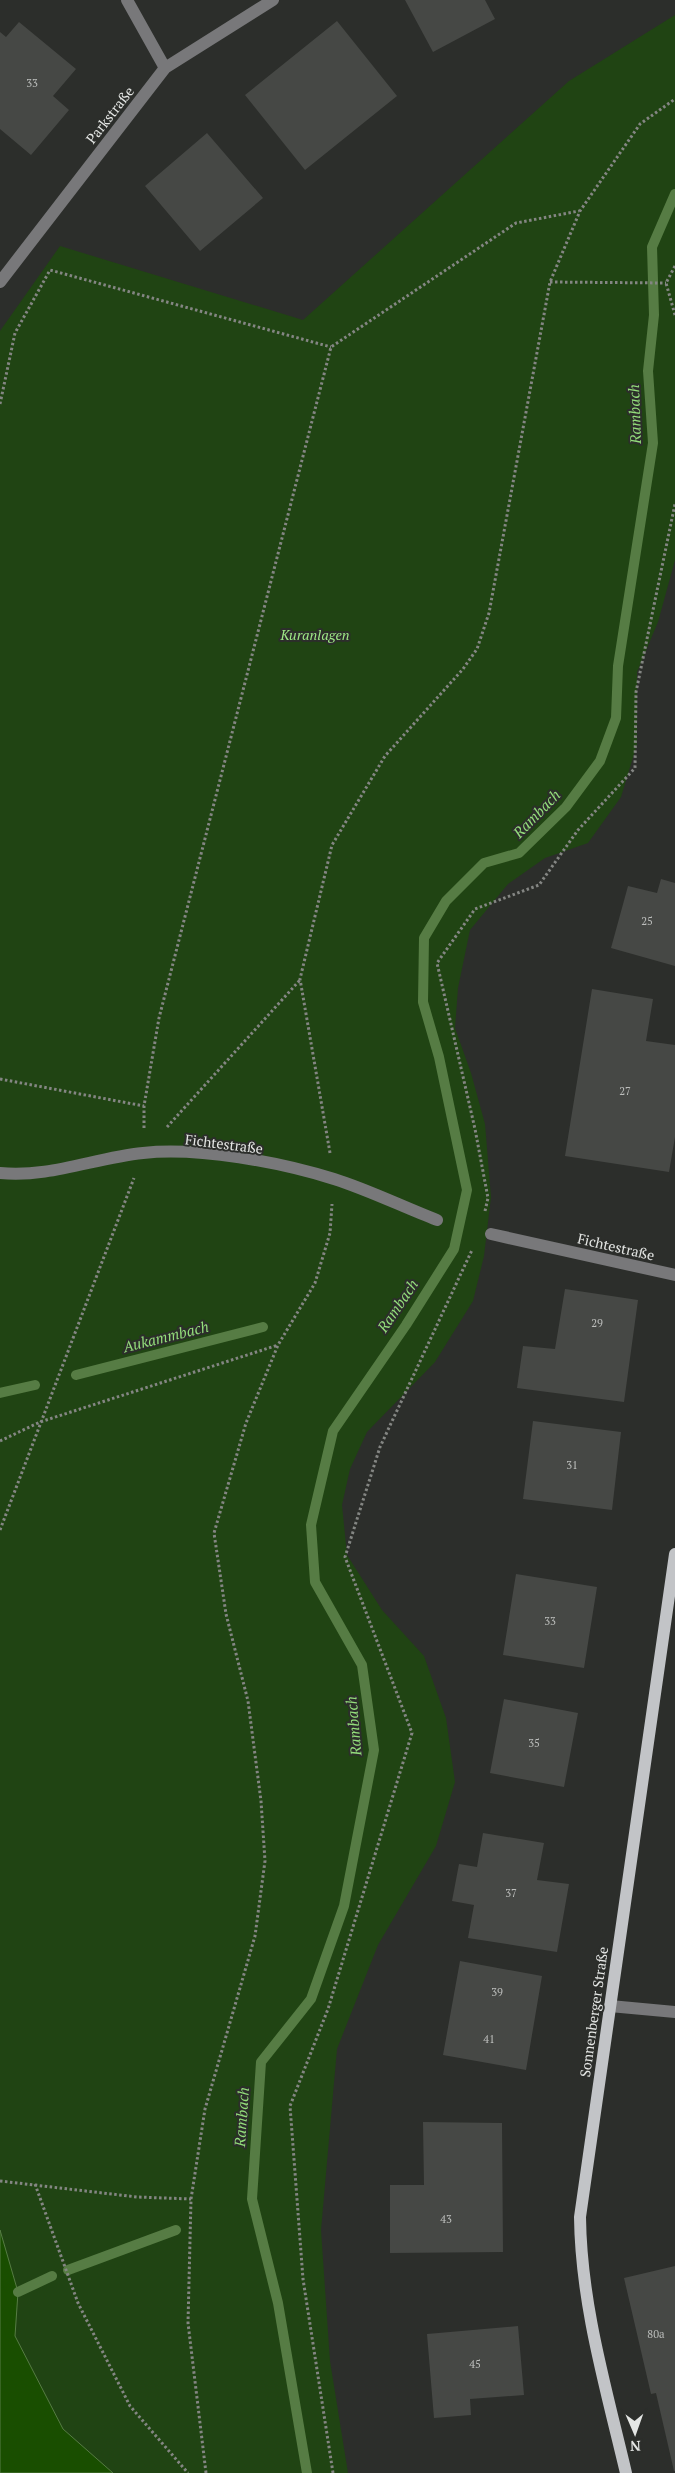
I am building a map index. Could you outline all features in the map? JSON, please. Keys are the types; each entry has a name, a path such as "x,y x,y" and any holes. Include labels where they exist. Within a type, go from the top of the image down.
{"main road":[{"name":"Sonnenberger Straße","path":"626,2473 597,2350 580,2257 580,2217 675,1554"}],"street":[{"path":"127,0 165,68"},
{"name":"Parkstraße","path":"0,282 165,68 273,0"},
{"name":"Fichtestraße","path":"0,1173 20,1175 55,1171 107,1158 144,1153 223,1156 334,1179 437,1220"},
{"name":"Fichtestraße","path":"491,1234 675,1275"},
{"path":"610,2006 675,2012"}],"path":[{"path":"206,2473 188,2323 191,2199 205,2108 255,1936 265,1861 261,1801 248,1701 226,1614 214,1533 246,1423 278,1345 315,1283 330,1233 334,1179 300,979 332,845 385,756 463,669 477,649 489,613 550,282 580,211 640,124 675,99"},
{"path":"144,1153 144,1106 159,1018 332,347 516,223 580,211"},
{"path":"675,266 666,283 675,315"},
{"path":"0,404 15,333 50,270 332,347"},
{"path":"550,282 666,283"},
{"path":"484,1215 488,1198 475,1129 437,963 476,910 539,885 578,830 635,768 636,692 675,504"},
{"path":"0,1530 144,1153 300,979"},
{"path":"0,1080 144,1106"},
{"path":"333,2473 303,2279 290,2106 328,2009 412,1733 345,1558 380,1447 477,1241"},
{"path":"0,1441 40,1422 278,1345"},
{"path":"0,2180 137,2197 191,2199"},
{"path":"35,2184 78,2303 130,2406 188,2473"}],"green space":[{"name":"Kuranlagen","path":"675,15 675,560 658,622 637,672 637,744 621,797 588,843 545,858 508,884 470,930 458,988 455,1028 471,1073 485,1124 491,1197 484,1256 473,1301 435,1362 367,1432 350,1469 342,1505 347,1555 382,1610 424,1656 446,1718 455,1782 436,1846 378,1945 337,2049 321,2230 330,2361 348,2473 0,2473 0,331 60,246 303,320 569,81"}],"shaded area":[{"path":"0,2230 18,2292 15,2336 63,2429 113,2473 0,2473"}],"building":[{"path":"405,0 485,0 495,19 433,52"},
{"path":"337,21 397,96 305,170 245,95"},
{"path":"19,22 76,69 53,96 69,110 31,155 0,129 0,32 6,37"},
{"path":"207,133 263,198 200,251 145,186"},
{"path":"661,879 675,883 675,966 611,948 628,886 657,893"},
{"path":"592,989 653,999 646,1041 675,1045 675,1137 669,1172 565,1156"},
{"path":"565,1289 638,1300 624,1402 517,1388 523,1346 555,1349"},
{"path":"533,1421 621,1432 612,1510 523,1499"},
{"path":"516,1574 597,1587 584,1668 503,1655"},
{"path":"504,1699 578,1713 564,1787 490,1773"},
{"path":"483,1833 544,1843 537,1880 569,1884 557,1952 468,1938 474,1905 452,1901 459,1864 477,1867"},
{"path":"460,1961 542,1976 526,2070 443,2055"},
{"path":"423,2122 502,2123 503,2252 390,2253 390,2185 424,2185"},
{"path":"675,2266 674,2471 656,2393 651,2394 624,2278"},
{"path":"518,2326 524,2395 470,2399 471,2415 434,2418 427,2334"}],"waterway":[{"name":"Rambach","path":"307,2473 278,2303 252,2199 261,2062 311,1999 344,1906 374,1750 362,1665 315,1582 311,1525 333,1431 406,1325 454,1249 467,1190 439,1057 423,1002 424,938 446,901 484,863 519,853 566,807 600,761 616,718 618,666 653,443 648,371 654,315 652,247 675,194"},
{"name":"Aukammbach","path":"76,1375 263,1327"},
{"name":"Aukammbach","path":"0,1393 35,1385"},
{"path":"68,2270 176,2230"},
{"path":"18,2292 52,2276"}]}
